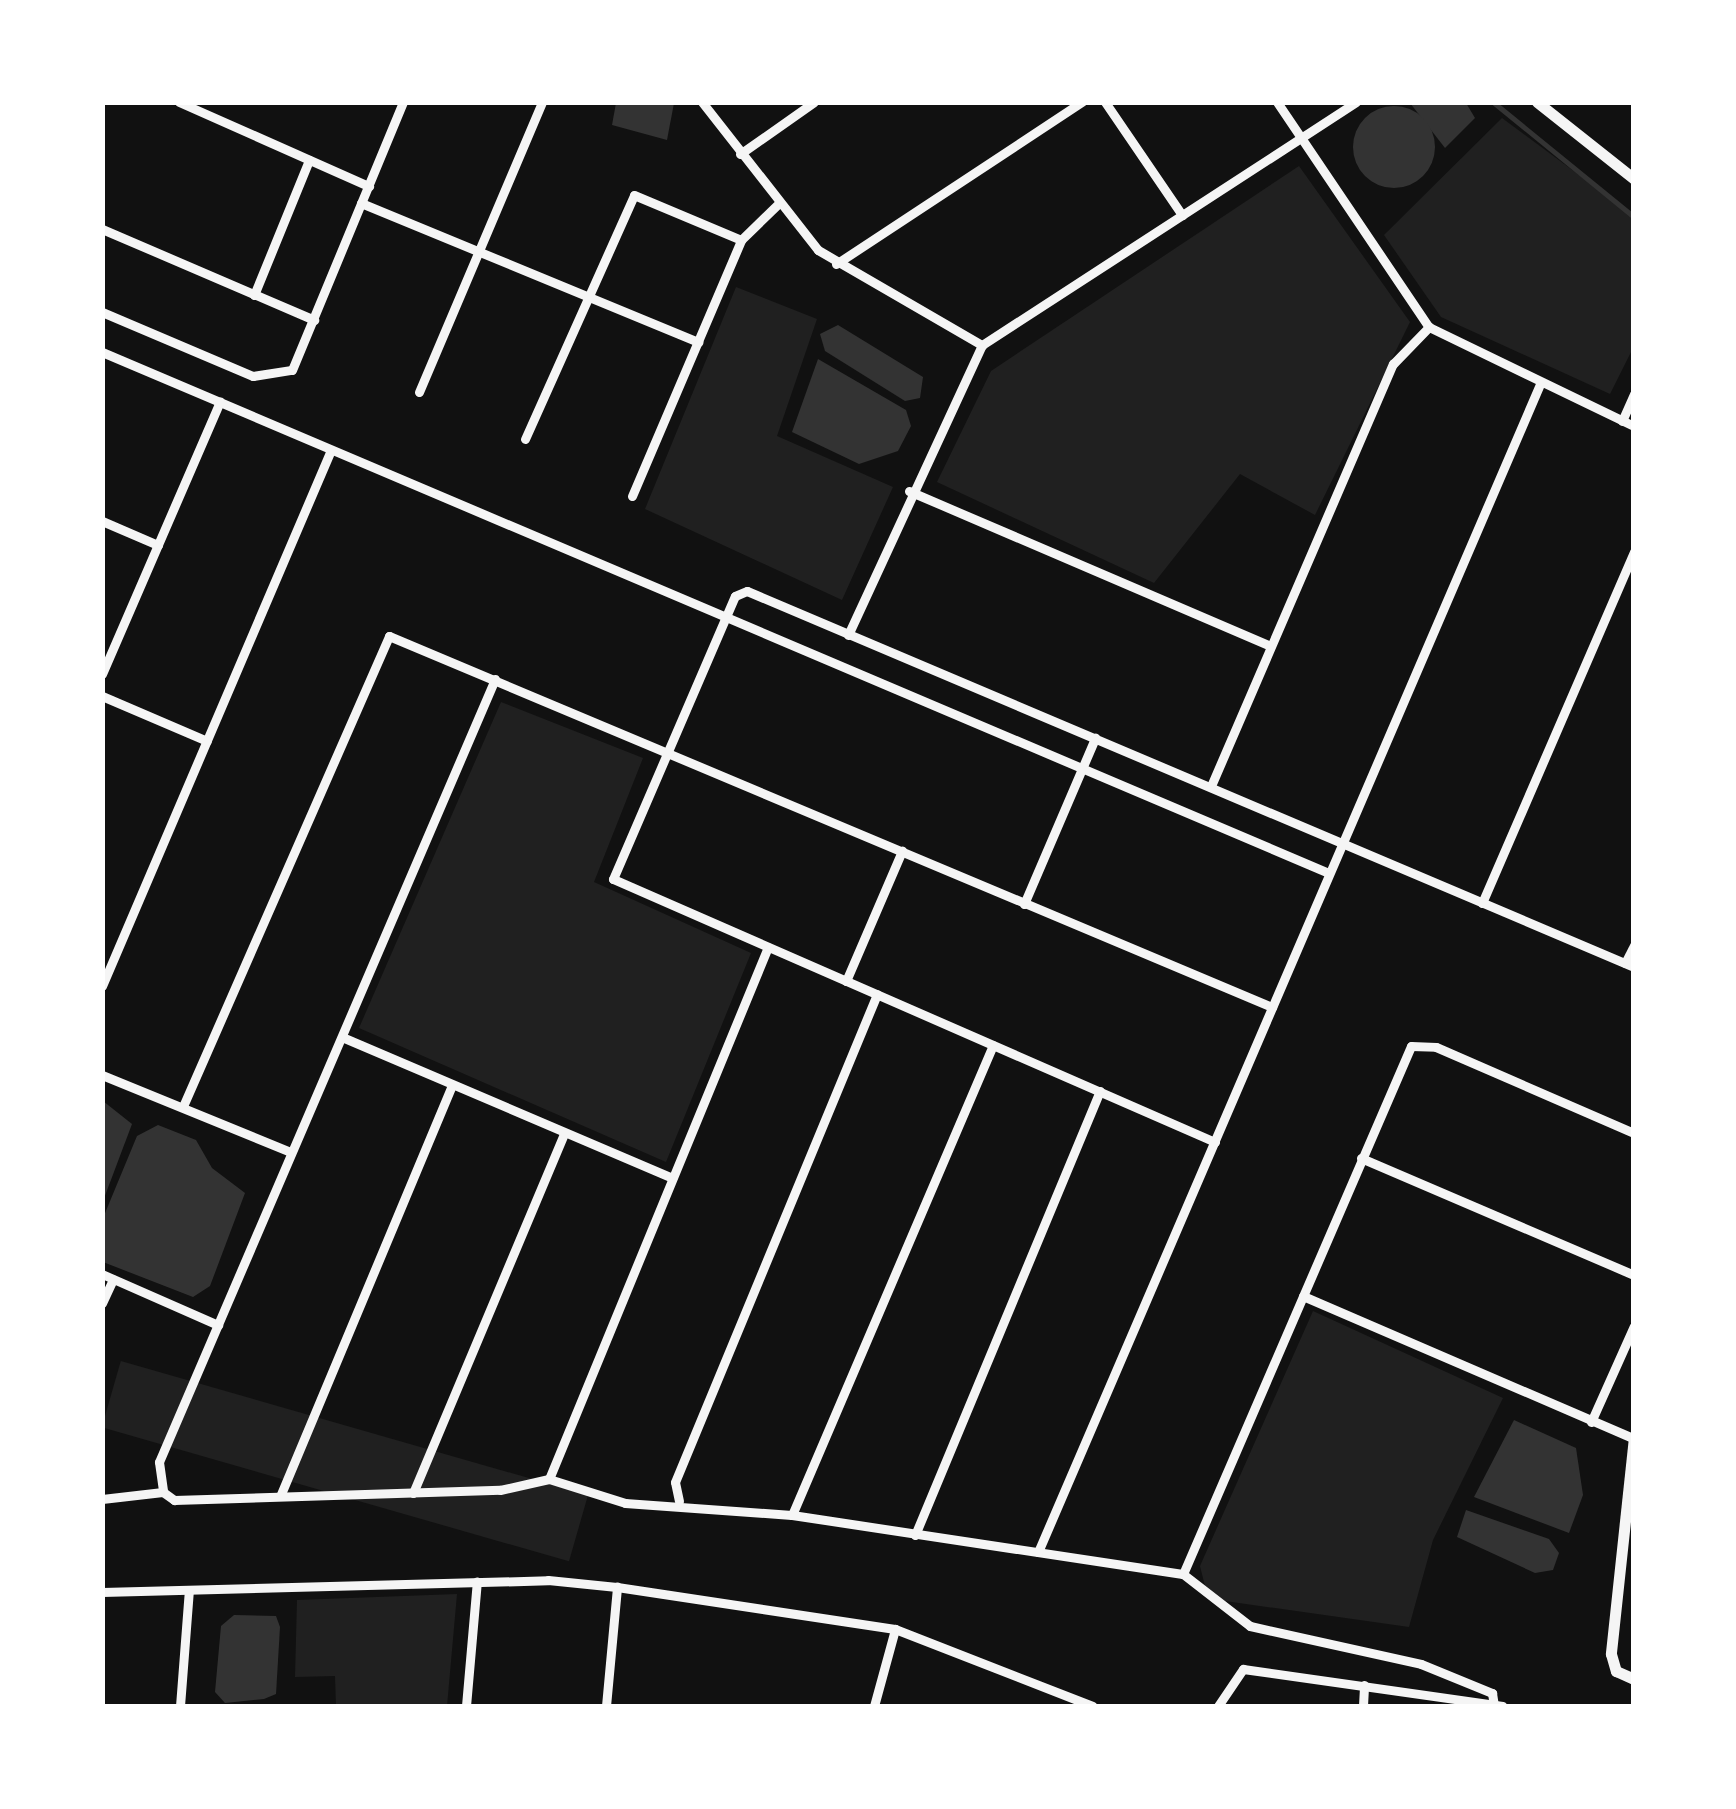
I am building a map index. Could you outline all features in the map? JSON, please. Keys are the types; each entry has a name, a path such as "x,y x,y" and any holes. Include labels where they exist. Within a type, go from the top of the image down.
{"street":[{"path":"179,102 369,186"},
{"path":"102,312 267,380 292,370 403,102"},
{"path":"419,392 542,102"},
{"path":"702,102 778,204 836,264 982,345"},
{"path":"740,154 814,102"},
{"path":"836,264 1082,102"},
{"path":"1106,102 1182,215"},
{"path":"1277,102 1429,327 1540,384 1634,426"},
{"path":"848,634 909,491 982,345 1356,102"},
{"path":"1538,102 1634,179"},
{"path":"254,295 310,160"},
{"path":"525,440 634,195 741,240"},
{"path":"361,204 698,342"},
{"path":"632,496 741,240 778,204"},
{"path":"102,228 314,320"},
{"path":"1210,786 1393,364 1429,327"},
{"path":"102,352 1329,873"},
{"path":"1038,1552 1540,384"},
{"path":"1622,421 1634,394"},
{"path":"102,674 220,401"},
{"path":"102,986 331,450"},
{"path":"909,491 1270,646"},
{"path":"102,520 158,545"},
{"path":"1482,903 1634,551"},
{"path":"1215,1142 613,879 721,618 747,591 1630,965 1634,945"},
{"path":"184,1104 382,640 396,636 1272,1007"},
{"path":"163,1492 159,1462 495,679"},
{"path":"102,696 207,741"},
{"path":"1024,904 1095,738"},
{"path":"846,981 902,852"},
{"path":"549,1478 768,947"},
{"path":"679,1501 675,1482 877,994"},
{"path":"342,1037 563,1136 672,1178"},
{"path":"1183,1574 1402,1056 1422,1042 1634,1133"},
{"path":"792,1515 993,1045"},
{"path":"102,1074 184,1104 290,1152"},
{"path":"281,1494 452,1085"},
{"path":"915,1534 1100,1091"},
{"path":"413,1493 563,1136"},
{"path":"1361,1158 1634,1276"},
{"path":"102,1303 108,1277 218,1326"},
{"path":"1302,1296 1633,1437 1611,1654 1616,1671 1634,1680"},
{"path":"1591,1422 1634,1326"},
{"path":"102,1499 163,1492 174,1500 526,1488 549,1478 625,1503 679,1501 792,1515 1183,1574 1250,1626 1422,1664 1492,1693 1494,1705"},
{"path":"466,1706 477,1582"},
{"path":"102,1592 477,1582 617,1586 895,1629 1093,1706"},
{"path":"606,1706 617,1586"},
{"path":"180,1706 189,1590"},
{"path":"874,1706 895,1629"},
{"path":"1218,1706 1236,1673 1364,1685 1502,1706"},
{"path":"1362,1706 1364,1685"}],"shaded area":[{"path":"616,103 674,103 667,140 612,125"},
{"path":"1410,103 1466,103 1475,118 1445,148"},
{"path":"1386,106 1402,106 1428,124 1435,147 1432,163 1423,176 1402,188 1386,188 1360,170 1353,155 1353,139 1371,113"},
{"path":"1502,118 1633,215 1633,348 1610,394 1441,317 1384,235"},
{"path":"1299,166 1410,322 1315,515 1240,474 1154,583 937,482 991,371"},
{"path":"736,287 817,319 777,436 893,487 842,600 645,509"},
{"path":"838,325 923,377 920,398 905,401 825,351 820,334"},
{"path":"818,359 906,410 911,426 898,451 859,464 792,432"},
{"path":"501,702 643,758 594,882 751,953 666,1162 359,1028"},
{"path":"103,1101 132,1124 103,1201"},
{"path":"158,1125 196,1140 212,1168 245,1193 210,1286 193,1297 103,1262 103,1218 137,1136"},
{"path":"1313,1311 1503,1398 1433,1540 1409,1627 1225,1601 1206,1590 1200,1566"},
{"path":"121,1361 588,1495 569,1561 102,1427"},
{"path":"1514,1420 1576,1448 1583,1495 1569,1533 1474,1497"},
{"path":"1466,1510 1549,1539 1559,1553 1553,1570 1535,1573 1457,1537"},
{"path":"457,1594 447,1706 336,1706 335,1676 295,1677 297,1600"},
{"path":"234,1615 276,1616 280,1627 276,1694 225,1703 215,1692 221,1626"}],"waterway":[{"path":"1493,102 1634,217"}]}
